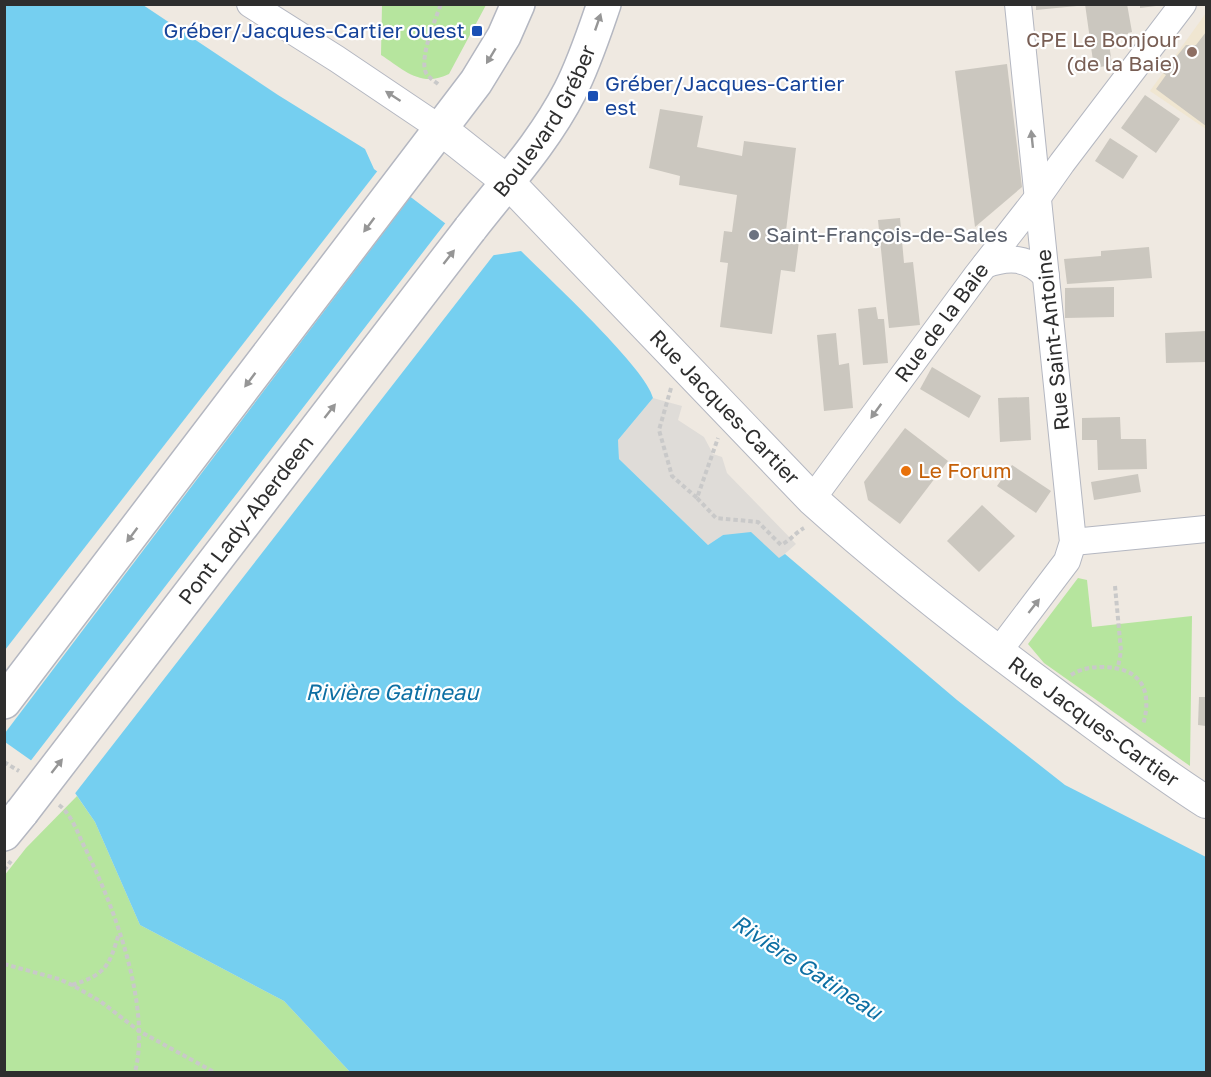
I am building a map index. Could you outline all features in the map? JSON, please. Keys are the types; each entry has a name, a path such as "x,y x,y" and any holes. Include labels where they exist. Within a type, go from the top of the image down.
{"main road":[{"path":"4,702 476,82 504,36 518,4"},
{"name":"Boulevard Gréber","path":"470,229 538,144 572,89 604,4"},
{"name":"Pont Lady-Aberdeen","path":"13,823 470,229"}],"street":[{"name":"Rue Jacques-Cartier","path":"250,4 441,129 508,182 809,512 843,527 998,652 1146,762 1206,802"},
{"name":"Rue Saint-Antoine","path":"998,652 1067,561 1073,542 1018,4"},
{"name":"Rue de la Baie","path":"809,512 985,265 1184,4"},
{"path":"985,265 998,260 1017,259 1033,264 1046,276"},
{"path":"1073,542 1206,528"}],"path":[{"path":"438,84 426,74 424,69 428,41 441,4"},
{"path":"672,385 659,430 672,476 716,518 758,522 781,545 792,540 809,512"},
{"path":"697,498 716,444"},
{"path":"1115,586 1121,651 1118,667"},
{"path":"1069,677 1075,672 1091,668 1118,667 1133,674 1146,692 1147,709 1140,735"},
{"path":"4,762 23,774"},
{"path":"55,801 63,807 91,859 119,932 131,974 139,1031 135,1072"},
{"path":"72,986 98,976 107,965 119,932"},
{"path":"4,964 49,976 72,986 100,1002 139,1031 214,1072"}],"shaded area":[{"name":"CPE Le Bonjour (de la Baie)","path":"1206,13 1206,129 1150,91"},
{"path":"653,398 682,406 678,420 704,437 713,454 722,457 727,473 796,544 779,559 723,535 708,545 619,459 618,440"}],"green space":[{"path":"382,4 486,5 449,74 430,79 413,75 381,55"},
{"path":"1078,578 1087,580 1092,627 1192,616 1190,766 1044,663 1028,644"},
{"path":"77,796 95,822 140,925 284,1001 350,1072 5,1072 4,876 26,848"}],"water":[{"name":"Rivière Gatineau","path":"5,5 143,5 278,95 365,149 374,169 488,256 521,251 615,345 647,384 653,398 618,440 619,459 708,545 723,535 751,532 779,558 785,554 957,700 1065,785 1206,857 1206,1072 350,1072 284,1001 140,925 95,822 73,790 5,742"}],"pier":[{"path":"379,169 412,195 5,733 5,650"},
{"path":"447,221 489,253 496,252 73,796 29,763"}],"building":[{"path":"1036,4 1077,4 1077,6 1036,10"},
{"path":"1085,4 1127,4 1132,32 1108,36 1112,65 1094,68"},
{"path":"1140,5 1156,5 1156,6 1140,8"},
{"name":"CPE Le Bonjour (de la Baie)","path":"1206,32 1206,126 1156,89 1166,75 1163,73 1186,45 1196,45"},
{"path":"1007,64 1022,187 975,227 955,71"},
{"path":"1145,95 1180,119 1156,153 1121,128"},
{"name":"Saint-François-de-Sales","path":"660,109 703,116 697,147 742,156 744,141 796,148 785,239 799,241 795,272 781,270 772,334 720,327 728,263 720,262 724,231 732,232 737,195 679,185 680,176 649,168"},
{"path":"1110,138 1138,156 1123,179 1095,161"},
{"path":"900,218 904,263 913,262 920,325 889,328 878,220"},
{"path":"1149,247 1152,278 1067,284 1064,259 1101,256 1101,251"},
{"path":"1114,287 1114,317 1065,318 1065,288"},
{"path":"876,307 878,319 884,319 888,363 863,365 858,309"},
{"path":"1206,331 1206,362 1166,363 1165,333"},
{"path":"836,333 839,365 849,363 853,408 824,411 817,335"},
{"path":"932,367 981,396 969,418 920,389"},
{"path":"1029,397 1031,440 1000,442 998,398"},
{"path":"1120,417 1121,439 1146,439 1147,469 1098,470 1097,440 1082,440 1082,418"},
{"name":"Le Forum","path":"905,428 948,461 900,524 868,500 864,482"},
{"path":"1012,465 1051,491 1036,513 997,486"},
{"path":"1138,474 1141,492 1094,500 1091,482"},
{"path":"982,505 1015,536 979,572 947,541"},
{"path":"1199,697 1206,697 1206,726 1198,725"}],"place":[{"name":"Gréber/Jacques-Cartier ouest","path":"477,31"},
{"name":"CPE Le Bonjour (de la Baie)","path":"1192,52"},
{"name":"Gréber/Jacques-Cartier est","path":"593,96"},
{"name":"Saint-François-de-Sales","path":"754,235"},
{"name":"Le Forum","path":"906,471"}]}
